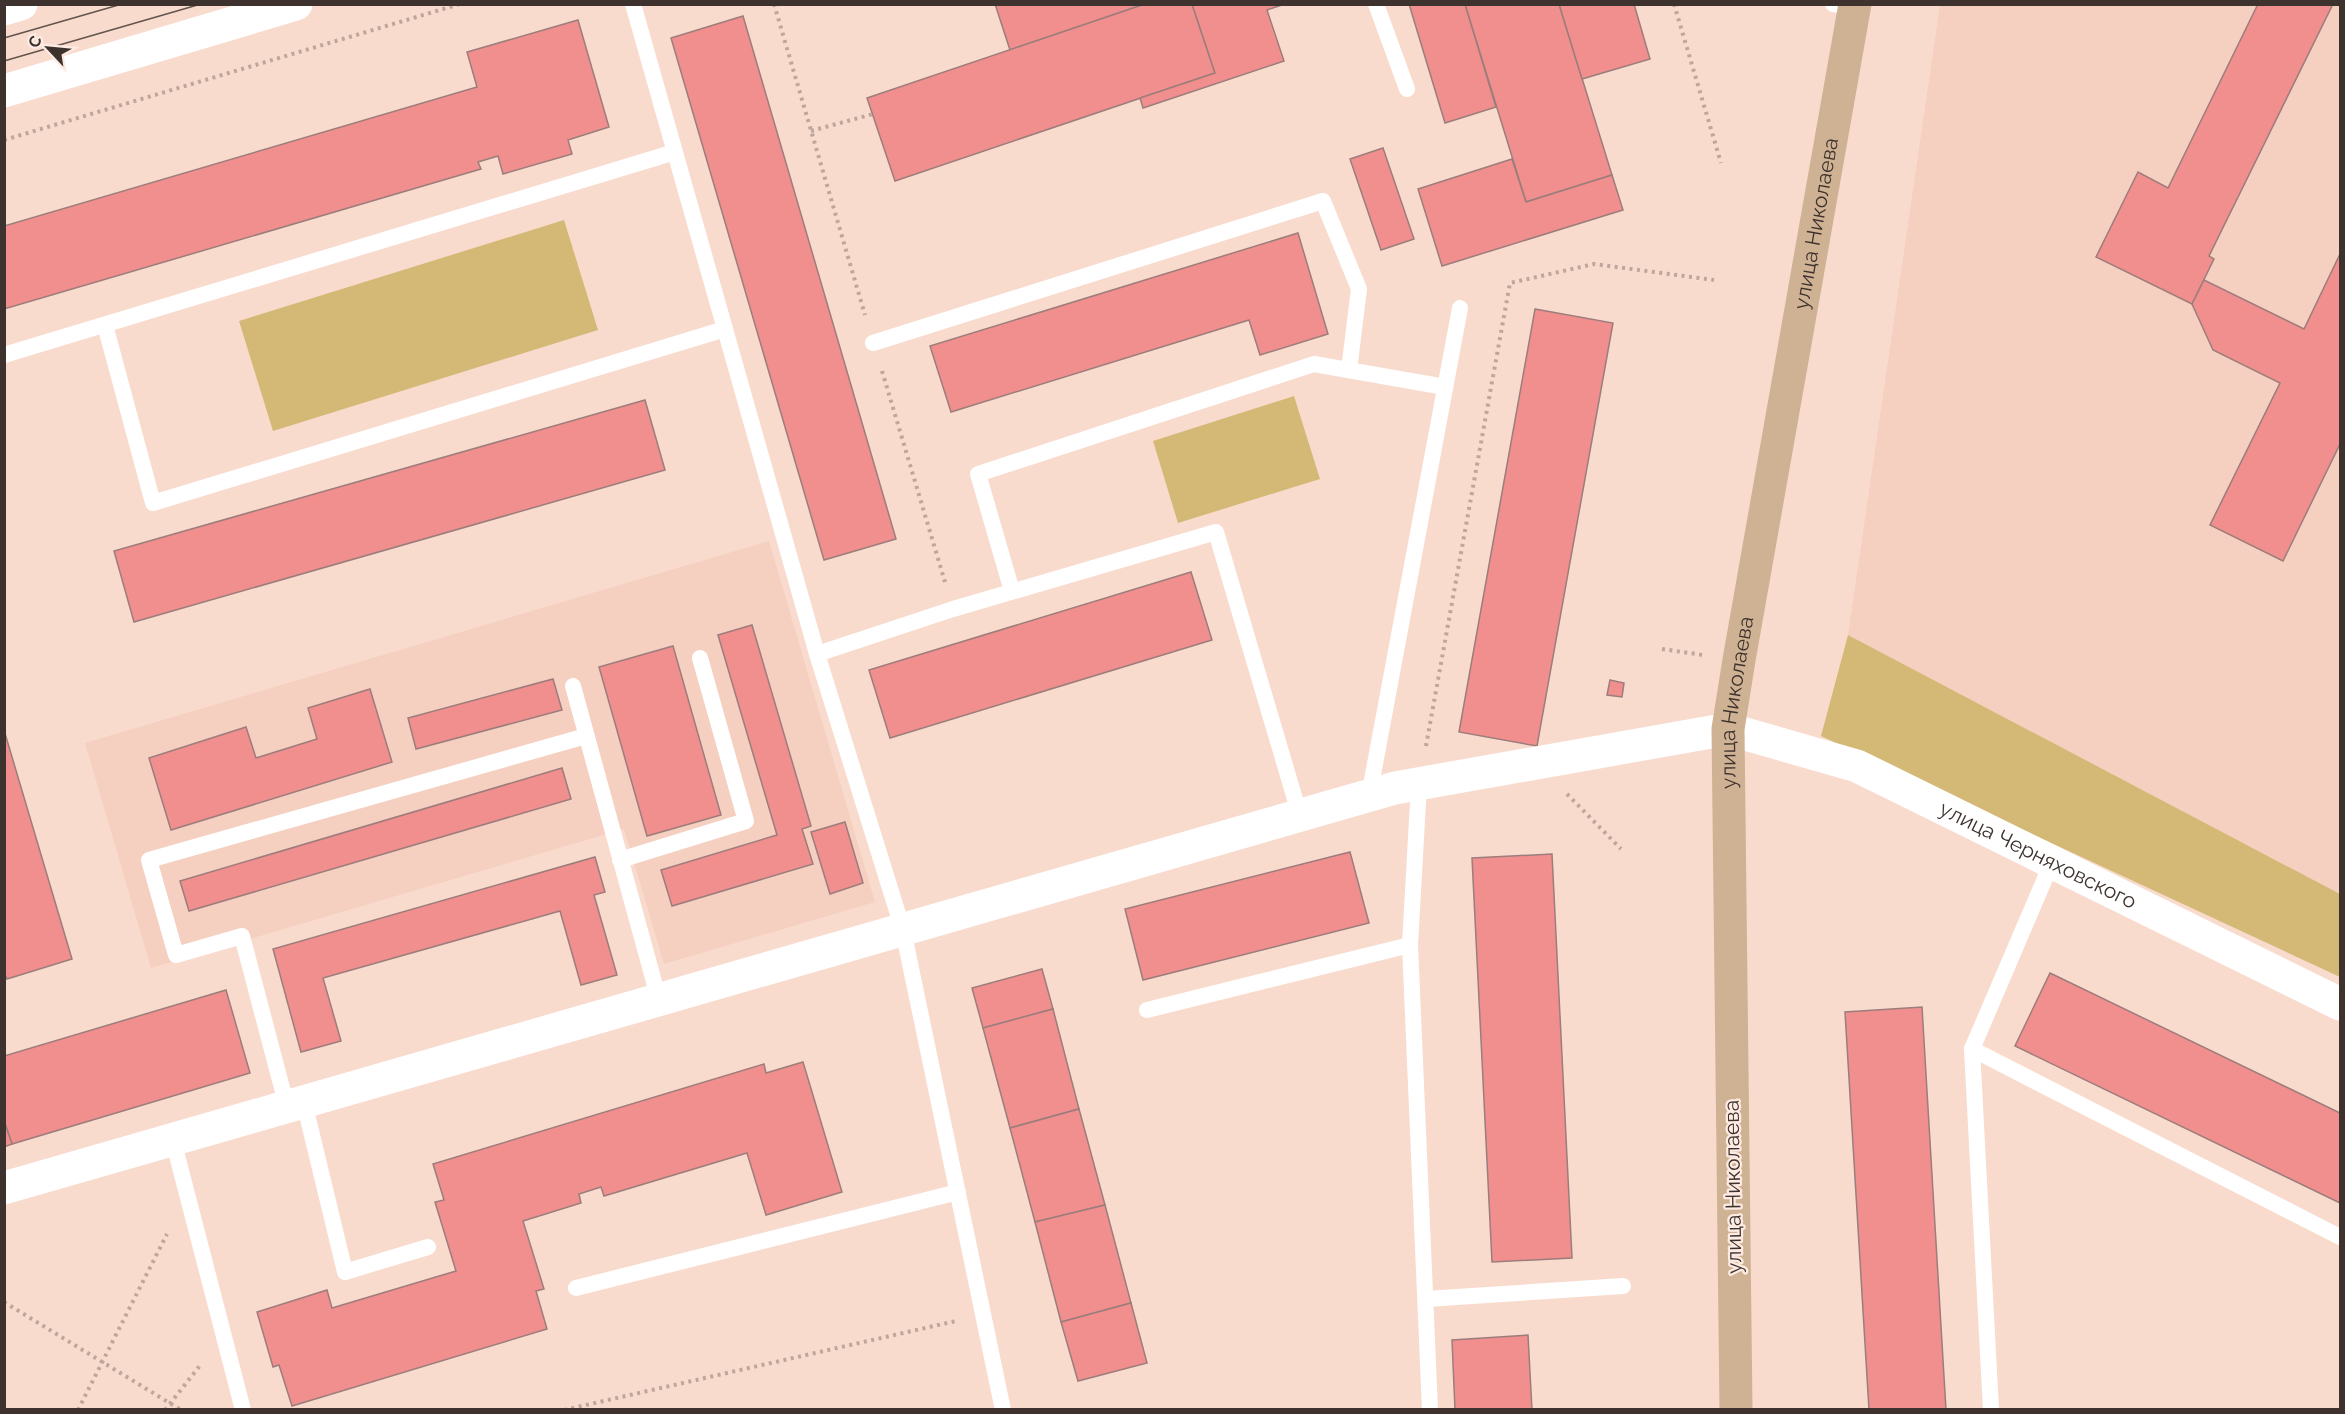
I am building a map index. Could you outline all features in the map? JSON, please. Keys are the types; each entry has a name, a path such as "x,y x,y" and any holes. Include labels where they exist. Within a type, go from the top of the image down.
{"main road":[{"name":"улица Николаева","path":"1736,1410 1728,729 1848,5"}],"street":[{"path":"4,9 21,4"},
{"path":"4,91 296,4"},
{"path":"4,1188 1369,796 1419,784 1728,729"},
{"name":"улица Черняховского","path":"1728,729 1857,766 2340,1004"}],"lane":[{"path":"633,4 817,654 903,930 1003,1410"},
{"path":"1376,4 1407,89"},
{"path":"4,355 675,152"},
{"path":"873,343 1323,201 1359,289 1349,370"},
{"path":"1369,796 1460,308"},
{"path":"105,325 153,503 725,329"},
{"path":"1012,591 978,474 1314,364 1445,387"},
{"path":"817,654 952,609 1216,532 1300,816"},
{"path":"620,860 746,821 700,658"},
{"path":"573,686 659,1000"},
{"path":"428,1247 345,1272 296,1104 243,936 176,955 149,860 586,736"},
{"path":"1419,784 1410,945 1430,1410"},
{"path":"1991,1410 1972,1049 2052,862"},
{"path":"1147,1010 1410,945"},
{"path":"1972,1049 2340,1236"},
{"path":"173,1140 243,1410"},
{"path":"576,1288 957,1192"},
{"path":"1426,1299 1623,1286"}],"path":[{"path":"4,140 460,4"},
{"path":"774,4 952,609"},
{"path":"1674,4 1722,163"},
{"path":"811,131 873,114"},
{"path":"1419,784 1510,283 1594,264 1714,280"},
{"path":"1537,764 1621,849"},
{"path":"78,1410 187,1193"},
{"path":"4,1302 181,1410"},
{"path":"565,1409 983,1315"},
{"path":"165,1410 224,1336"}],"shaded area":[{"path":"1940,5 2340,5 2340,894 1848,635"},
{"path":"564,220 598,330 273,431 239,321"},
{"path":"1294,396 1320,479 1178,523 1153,441"},
{"path":"769,541 875,902 664,964 624,829 151,968 85,743"},
{"path":"1848,635 2340,894 2340,977 1821,736"}],"building":[{"path":"995,4 1145,4 1010,50"},
{"path":"1145,4 1192,4 1215,73 895,181 867,98"},
{"path":"1192,4 1285,4 1267,10 1284,61 1143,108 1140,98 1215,73"},
{"path":"1409,4 1465,4 1496,107 1445,123"},
{"path":"1465,4 1559,4 1612,175 1526,202"},
{"path":"1559,4 1634,4 1650,59 1582,79"},
{"path":"2258,4 2333,4 2209,256 2214,259 2192,304 2096,257 2138,172 2168,188"},
{"path":"743,16 896,539 824,560 671,38"},
{"path":"578,20 609,127 568,140 572,154 503,174 498,156 478,162 481,169 4,309 4,226 477,87 467,52"},
{"path":"1383,148 1414,239 1381,250 1350,159"},
{"path":"1512,159 1526,202 1612,175 1623,210 1442,266 1418,189"},
{"path":"1298,233 1328,334 1260,355 1249,320 951,412 930,346"},
{"path":"2340,254 2340,444 2283,561 2210,525 2280,383 2213,350 2192,304 2204,280 2304,329"},
{"path":"1535,309 1613,323 1537,746 1459,732"},
{"path":"645,400 665,470 134,622 114,551"},
{"path":"1191,572 1212,640 890,738 869,670"},
{"path":"752,625 811,826 802,829 813,864 672,906 661,870 777,835 718,635"},
{"path":"673,646 721,815 647,836 599,667"},
{"path":"553,679 562,710 416,749 408,718"},
{"path":"1610,680 1624,683 1622,697 1607,695"},
{"path":"370,689 392,762 171,830 149,758 246,727 256,758 317,739 308,708"},
{"path":"4,730 72,959 7,979 4,972"},
{"path":"562,768 571,799 189,911 180,881"},
{"path":"845,822 863,883 830,894 811,832"},
{"path":"1350,852 1369,923 1143,980 1125,909"},
{"path":"1552,854 1572,1258 1492,1262 1472,858"},
{"path":"595,857 605,892 594,895 617,975 581,985 560,911 323,978 341,1041 301,1052 273,949"},
{"path":"1042,969 1053,1009 983,1028 972,988"},
{"path":"2050,973 2340,1113 2340,1203 2015,1046"},
{"path":"226,990 250,1073 12,1144 4,1121 4,1056"},
{"path":"1922,1007 1946,1410 1869,1410 1845,1012"},
{"path":"1053,1009 1079,1109 1010,1128 983,1028"},
{"path":"803,1062 842,1192 766,1215 747,1153 604,1196 601,1187 579,1194 581,1203 523,1221 544,1289 536,1291 547,1329 292,1406 279,1365 273,1367 257,1312 327,1290 332,1308 456,1271 435,1202 444,1200 433,1164 764,1064 766,1073"},
{"path":"1079,1109 1105,1205 1035,1222 1010,1128"},
{"path":"4,1121 12,1144 4,1147"},
{"path":"1105,1205 1131,1303 1061,1322 1035,1222"},
{"path":"1131,1303 1147,1363 1078,1381 1061,1322"},
{"path":"1528,1335 1532,1410 1455,1410 1452,1340"}],"tram line":[{"path":"4,38 122,4"},
{"path":"4,61 201,4"}]}
